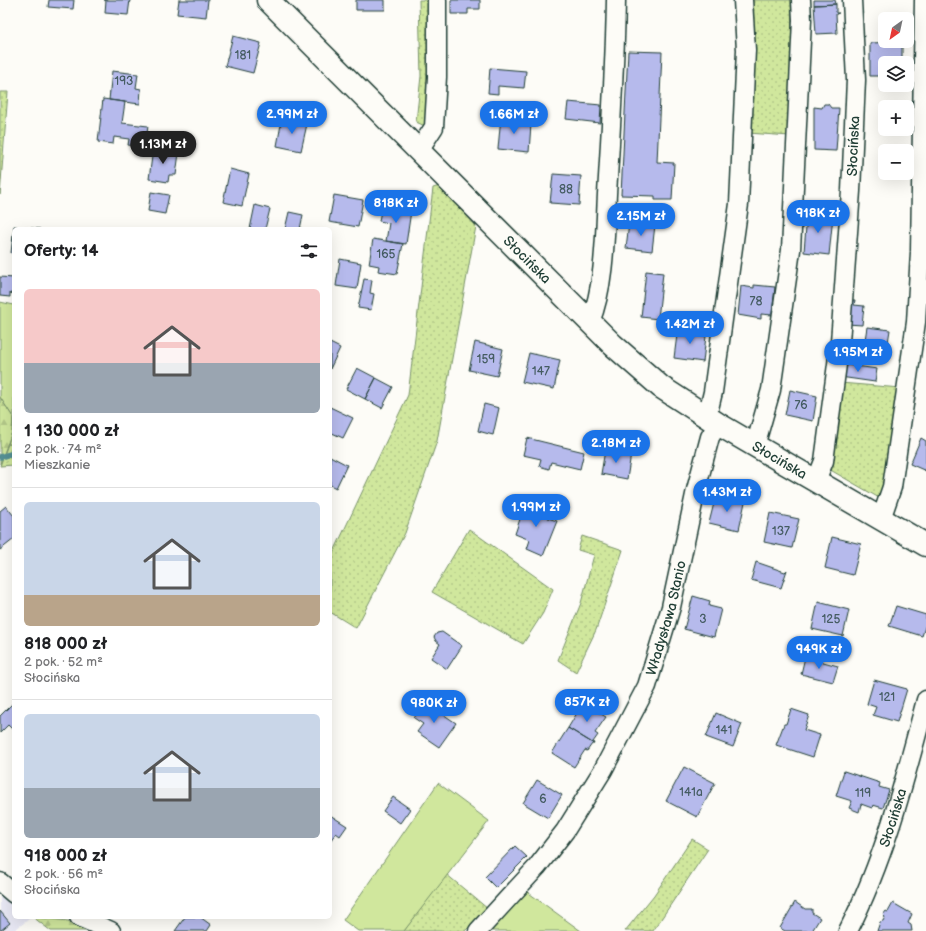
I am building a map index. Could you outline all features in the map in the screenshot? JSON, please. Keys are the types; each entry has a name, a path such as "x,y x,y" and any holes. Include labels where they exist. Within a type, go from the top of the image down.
{"street":[{"name":"Słocińska","path":"268,0 613,345 661,387 713,421 926,545"},
{"path":"419,150 434,127 438,78 437,0"},
{"path":"590,322 597,305 604,241 616,59 616,0"},
{"name":"Władysława Stanio","path":"478,931 537,867 565,831 603,770 647,686 671,607 696,490 713,421 713,392 738,204 746,50 743,0"},
{"path":"755,446 771,390 791,250 802,20 800,0"},
{"name":"Słocińska","path":"816,481 824,460 840,342 850,207 856,80 852,0"},
{"path":"881,519 892,487 916,322 920,252 924,0"},
{"name":"Słocińska","path":"848,931 865,898 877,866 904,781 926,700"},
{"path":"0,882 12,892"},
{"path":"83,919 108,930"}],"shaded area":[{"path":"0,893 12,902 12,919 29,919 13,931 0,931"}],"green space":[{"path":"419,0 428,0 428,69 425,126 416,122 421,76"},
{"path":"749,0 791,0 793,77 790,136 748,133"},
{"path":"0,92 8,92 0,195"},
{"path":"440,186 476,226 437,441 405,533 356,628 332,613 332,556 408,395 433,188"},
{"path":"0,302 12,305 12,415 0,397"},
{"path":"840,383 901,388 881,499 827,468"},
{"path":"0,397 12,415 12,432 0,464"},
{"path":"12,432 12,444 8,444"},
{"path":"8,444 12,444 12,465 0,466"},
{"path":"469,529 553,589 543,613 523,644 432,592"},
{"path":"582,536 623,550 596,630 576,672 558,660 581,603 594,555 578,550"},
{"path":"438,783 489,821 404,931 358,931 343,920"},
{"path":"692,839 708,849 653,931 625,931 654,895"},
{"path":"446,874 488,909 465,931 404,931"},
{"path":"526,891 581,931 490,931"},
{"path":"36,919 68,921 87,931 51,931"}],"building":[{"path":"49,0 74,0 73,9 48,7"},
{"path":"106,0 130,0 128,15 105,13"},
{"path":"179,0 208,0 206,17 177,14"},
{"path":"356,0 385,0 385,10 356,10"},
{"path":"451,0 480,0 480,9 468,9 468,14 451,14"},
{"path":"814,0 835,0 836,4 814,5"},
{"path":"836,4 836,13 839,13 836,14 837,33 816,34 814,5"},
{"path":"233,36 261,43 253,73 225,66"},
{"path":"870,43 878,43 878,48 902,48 902,56 878,56 878,76 870,76"},
{"path":"628,51 662,52 657,162 674,163 672,200 655,200 655,196 621,195"},
{"path":"490,68 526,71 524,88 498,86 498,94 488,93"},
{"path":"112,71 138,74 136,88 141,89 140,104 109,100"},
{"path":"103,99 125,102 122,123 148,126 146,141 143,140 142,147 128,145 129,139 114,137 113,144 98,142"},
{"path":"568,102 601,105 600,123 566,119"},
{"path":"824,104 828,104 831,108 839,108 836,151 814,150 814,107 822,108"},
{"path":"501,116 518,118 518,122 531,124 529,152 498,149"},
{"path":"282,119 307,124 301,151 277,146"},
{"path":"153,149 179,153 176,175 169,175 168,182 149,179"},
{"path":"230,169 249,174 242,206 223,202"},
{"path":"553,174 581,176 579,205 550,203"},
{"path":"151,192 169,195 165,214 148,211"},
{"path":"334,195 363,200 358,227 329,222"},
{"path":"255,205 270,209 266,227 250,227"},
{"path":"382,205 411,211 406,244 386,241 389,223 379,221"},
{"path":"289,212 303,215 300,227 285,227"},
{"path":"817,213 833,216 829,255 804,252 807,214"},
{"path":"629,223 655,225 652,251 626,248"},
{"path":"373,239 403,244 397,274 378,271 379,266 369,264"},
{"path":"340,259 361,263 357,289 336,286"},
{"path":"646,271 663,273 658,319 641,317"},
{"path":"0,277 12,278 12,294 10,293 10,297 0,296"},
{"path":"364,279 372,280 370,293 374,294 371,310 358,308"},
{"path":"754,285 775,287 772,315 761,314 761,319 738,315 741,286 754,288"},
{"path":"849,300 855,300 854,305 864,306 862,325 847,324"},
{"path":"678,327 697,330 696,335 706,336 703,362 674,358"},
{"path":"867,327 890,330 886,355 863,353"},
{"path":"475,342 503,349 497,376 469,370"},
{"path":"332,344 340,348 332,365"},
{"path":"529,353 560,360 554,389 522,382"},
{"path":"842,364 877,369 875,382 840,377"},
{"path":"357,368 376,378 365,399 346,389"},
{"path":"376,378 393,387 382,408 365,399"},
{"path":"790,390 817,396 813,421 785,415"},
{"path":"484,404 499,408 493,435 478,431"},
{"path":"332,408 353,418 343,438 332,433"},
{"path":"527,438 584,452 580,469 551,462 549,469 539,466 541,459 523,455"},
{"path":"921,438 926,441 926,471 910,464"},
{"path":"605,450 631,454 627,479 601,474"},
{"path":"332,457 347,465 336,488 332,486"},
{"path":"716,495 745,502 739,530 709,523"},
{"path":"526,501 550,511 548,518 557,521 543,556 527,549 530,540 515,534"},
{"path":"6,506 12,514 12,541 0,550 0,511"},
{"path":"770,513 799,519 792,548 764,542"},
{"path":"832,537 861,544 853,575 825,568"},
{"path":"756,562 785,572 787,570 781,588 751,580"},
{"path":"693,596 710,601 709,606 721,609 714,637 684,629"},
{"path":"818,602 849,610 843,636 812,629"},
{"path":"896,606 926,615 926,624 922,636 889,626"},
{"path":"442,632 462,646 447,669 431,658 440,644 434,637 437,633"},
{"path":"805,657 838,666 833,682 801,674"},
{"path":"874,680 907,689 897,722 873,715 876,707 867,704"},
{"path":"425,702 456,723 439,747 417,732 423,724 414,718"},
{"path":"583,703 606,717 595,733 598,735 593,742 594,744 568,728"},
{"path":"12,704 12,729 8,725 0,733 0,716"},
{"path":"791,709 809,715 804,730 820,735 813,757 776,745"},
{"path":"716,713 742,724 733,747 706,737"},
{"path":"568,728 594,744 592,744 587,751 585,750 574,767 552,753"},
{"path":"684,767 715,783 697,817 666,801"},
{"path":"844,771 880,783 879,787 889,790 883,808 873,805 872,808 861,804 859,812 849,808 852,801 836,796"},
{"path":"537,780 562,795 548,818 523,803"},
{"path":"393,797 410,809 400,823 383,811"},
{"path":"332,816 347,826 340,836 336,833 332,838"},
{"path":"515,846 527,857 496,888 485,877"},
{"path":"795,902 805,909 812,909 812,913 820,918 812,931 785,931 780,928"},
{"path":"893,903 912,914 908,923 911,925 912,931 877,931 880,922 883,921 885,917 883,915 886,911 888,912"},
{"path":"0,911 10,923 0,931"},
{"path":"184,919 203,919 211,925 207,931 175,931"}],"waterway":[{"path":"0,457 12,454"}]}
